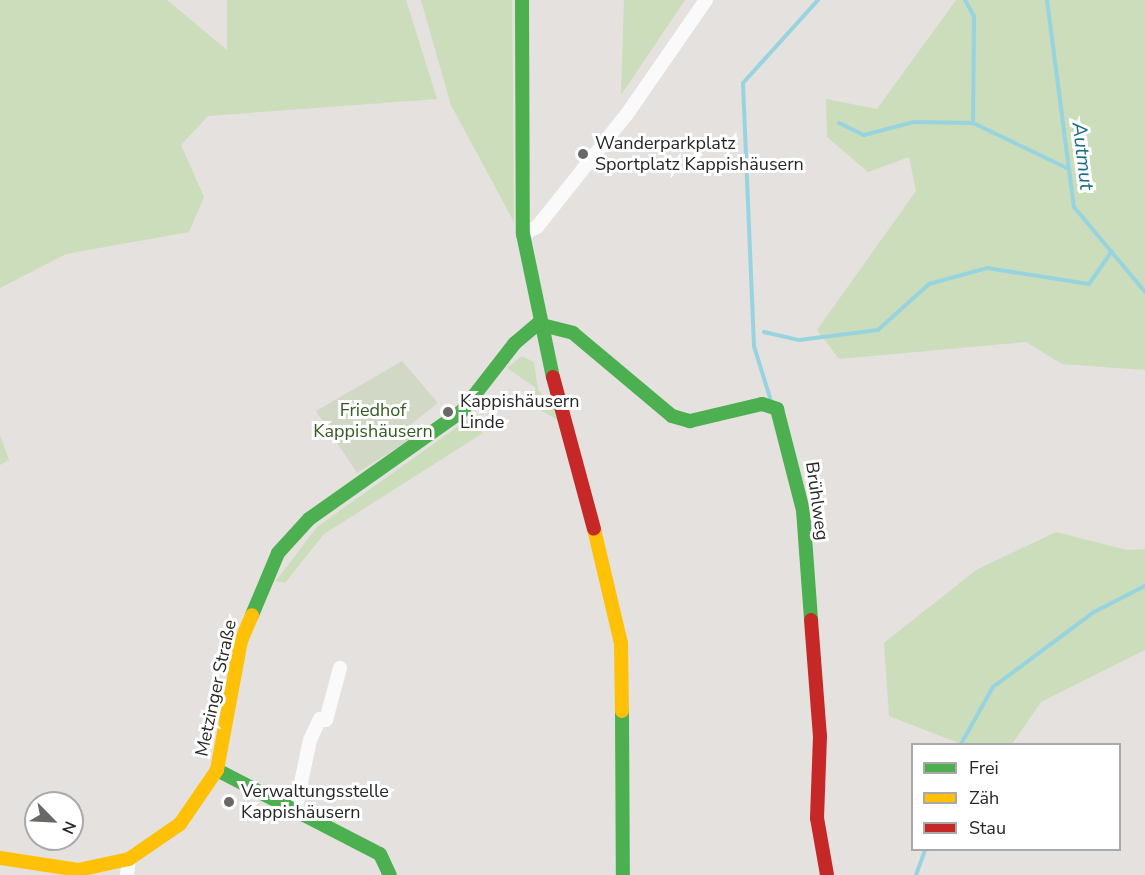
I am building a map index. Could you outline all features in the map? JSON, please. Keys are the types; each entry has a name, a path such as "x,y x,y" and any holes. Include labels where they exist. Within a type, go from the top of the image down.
{"street":[{"path":"522,0 523,234 538,324 576,449 621,643 623,875"},
{"path":"523,234 537,227 627,114 706,0"},
{"name":"Metzinger Straße","path":"129,859 180,824 217,770 241,641 278,554 309,519 462,411 514,343 538,324"},
{"name":"Brühlweg","path":"538,324 573,333 672,416 690,421 762,404 777,409 803,510 820,736 817,818 827,875"},
{"path":"295,811 310,740 320,719 326,720 340,668"},
{"path":"217,770 380,854 390,875"},
{"path":"0,858 78,870 129,859 127,875"}],"green space":[{"path":"0,0 167,0 227,50 227,0 406,0 437,99 208,116 181,145 204,197 189,232 66,254 0,288"},
{"path":"421,0 512,0 514,222 451,105"},
{"path":"624,0 685,0 621,95"},
{"path":"956,0 1145,0 1145,370 1062,364 1026,342 839,359 817,330 916,191 909,157 868,172 827,137 826,99 877,109"},
{"path":"522,356 534,362 538,390 554,405 559,421 528,403 536,388 507,368"},
{"name":"Friedhof Kappishäusern","path":"402,361 438,403 410,425 417,435 357,473 316,411"},
{"path":"467,420 483,433 324,534 285,583 276,581 317,527"},
{"path":"0,435 9,460 0,465"},
{"path":"1056,532 1127,550 1145,549 1145,650 1041,702 1013,743 958,743 889,716 884,643 976,570"}],"waterway":[{"path":"771,401 754,346 743,83 818,0"},
{"path":"965,0 974,16 973,123"},
{"name":"Autmut","path":"1047,0 1074,207 1145,292"},
{"path":"839,123 864,135 914,122 973,123 1067,168"},
{"path":"764,332 799,340 878,330 929,284 987,268 1089,284 1112,251"},
{"path":"962,743 993,687 1094,612 1145,586"},
{"path":"916,875 925,851"}],"traffic: fast":[{"path":"522,0 523,234 553,377"},
{"path":"538,324 573,333 672,416 690,421 762,404 777,409 803,510 811,620"},
{"path":"252,615 278,553 309,519 462,411 515,343 538,324"},
{"path":"622,711 623,875"},
{"path":"217,770 380,854 390,875"}],"traffic: slow":[{"path":"594,529 621,643 622,711"},
{"path":"0,858 78,870 129,859 180,824 217,770 241,641 252,615"}],"traffic: jam":[{"path":"553,377 594,529"},
{"path":"811,620 820,736 817,818 827,875"}],"place":[{"name":"Wanderparkplatz Sportplatz Kappishäusern","path":"583,154"},
{"name":"Kappishäusern Linde","path":"448,412"},
{"name":"Verwaltungsstelle Kappishäusern","path":"229,802"}]}
